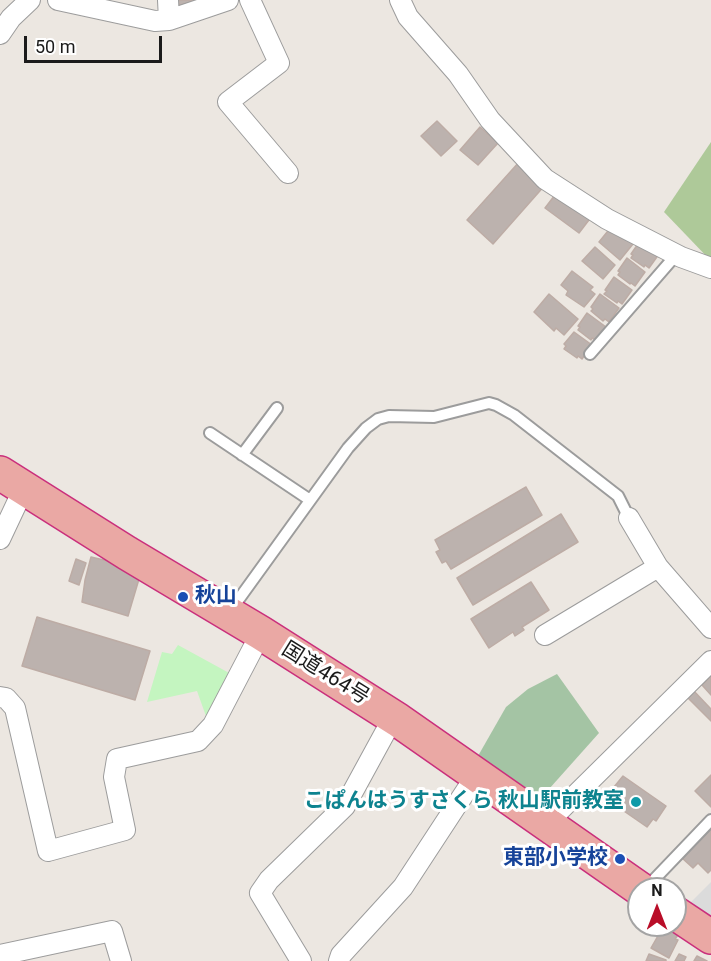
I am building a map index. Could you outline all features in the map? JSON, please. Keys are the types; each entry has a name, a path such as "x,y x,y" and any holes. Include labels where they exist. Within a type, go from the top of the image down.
{"highway":[{"name":"国道464号","path":"12,480 398,720 627,878"},
{"path":"687,921 711,937"}],"street":[{"path":"0,34 11,18 30,0"},
{"path":"58,0 155,21 170,20 228,0"},
{"path":"168,0 170,20"},
{"path":"250,0 279,63 228,102 288,173"},
{"path":"400,0 408,17 458,74 490,120 545,179 606,219 676,255 711,268"},
{"path":"0,539 12,480"},
{"path":"629,518 658,567 711,628"},
{"path":"545,635 658,567"},
{"path":"0,697 6,698 15,708 48,851 125,830 114,777 117,759 198,741 213,725 261,633"},
{"path":"546,824 711,661"},
{"path":"301,961 260,893 269,880 345,806 387,729 398,720"},
{"path":"339,961 341,955 403,887 477,774"},
{"path":"0,955 112,931 121,961"}],"lane":[{"path":"590,354 676,255"},
{"path":"229,614 348,448 378,418 389,416 434,417 489,403 496,405 514,415 618,496 629,518"},
{"path":"242,455 277,408"},
{"path":"210,433 310,500"},
{"path":"655,877 711,820"}],"green space":[{"path":"711,142 711,261 664,212"},
{"path":"178,645 231,674 207,719 197,691 147,702 162,652 172,654"},
{"path":"557,674 599,733 541,798 478,756 506,707 528,689"}],"shaded area":[{"path":"711,882 711,919 689,904"}],"building":[{"path":"175,0 193,0 194,1 180,5"},
{"path":"437,121 457,141 441,156 421,136"},
{"path":"480,127 498,143 478,165 460,150"},
{"path":"520,161 546,184 493,244 467,220"},
{"path":"558,191 592,216 579,233 545,208"},
{"path":"612,226 633,244 620,260 599,242"},
{"path":"640,241 659,254 649,268 631,258 633,255 631,254"},
{"path":"595,247 615,265 603,279 582,261"},
{"path":"627,258 645,272 635,286 618,275 620,272 618,271"},
{"path":"572,271 593,287 590,290 595,294 584,307 566,295 568,291 561,285"},
{"path":"614,277 632,290 622,304 604,294"},
{"path":"549,294 578,319 564,335 556,328 554,331 534,312"},
{"path":"600,294 619,308 609,322 605,319 603,321 591,311 593,309 591,307"},
{"path":"587,313 606,327 596,340 592,338 591,340 578,330 580,327 578,326"},
{"path":"574,332 592,345 582,359 564,349 566,346 564,344"},
{"path":"526,487 542,515 451,569 446,561 442,563 436,552 440,550 435,540"},
{"path":"561,514 578,542 473,605 457,578"},
{"path":"91,557 108,561 139,579 128,616 82,602"},
{"path":"76,559 86,563 79,585 69,581"},
{"path":"531,582 549,610 522,627 524,630 515,636 513,632 489,648 471,619"},
{"path":"37,617 150,651 135,700 22,666"},
{"path":"711,676 711,695 702,685"},
{"path":"692,689 711,709 711,721 686,696"},
{"path":"711,775 711,807 695,791"},
{"name":"こぱんはうすさくら 秋山駅前教室","path":"623,776 666,806 656,821 653,819 647,827 605,798"},
{"path":"711,829 711,870 708,873 698,863 693,868 682,858"},
{"path":"657,937 676,937 675,939 678,940 669,958 651,948"},
{"path":"649,954 666,960 666,961 646,961"},
{"path":"679,954 686,957 684,961 675,961"},
{"path":"697,956 707,961 694,961"}],"place":[{"name":"秋山","path":"183,597"},
{"name":"こぱんはうすさくら 秋山駅前教室","path":"636,802"},
{"name":"東部小学校","path":"620,859"}]}
